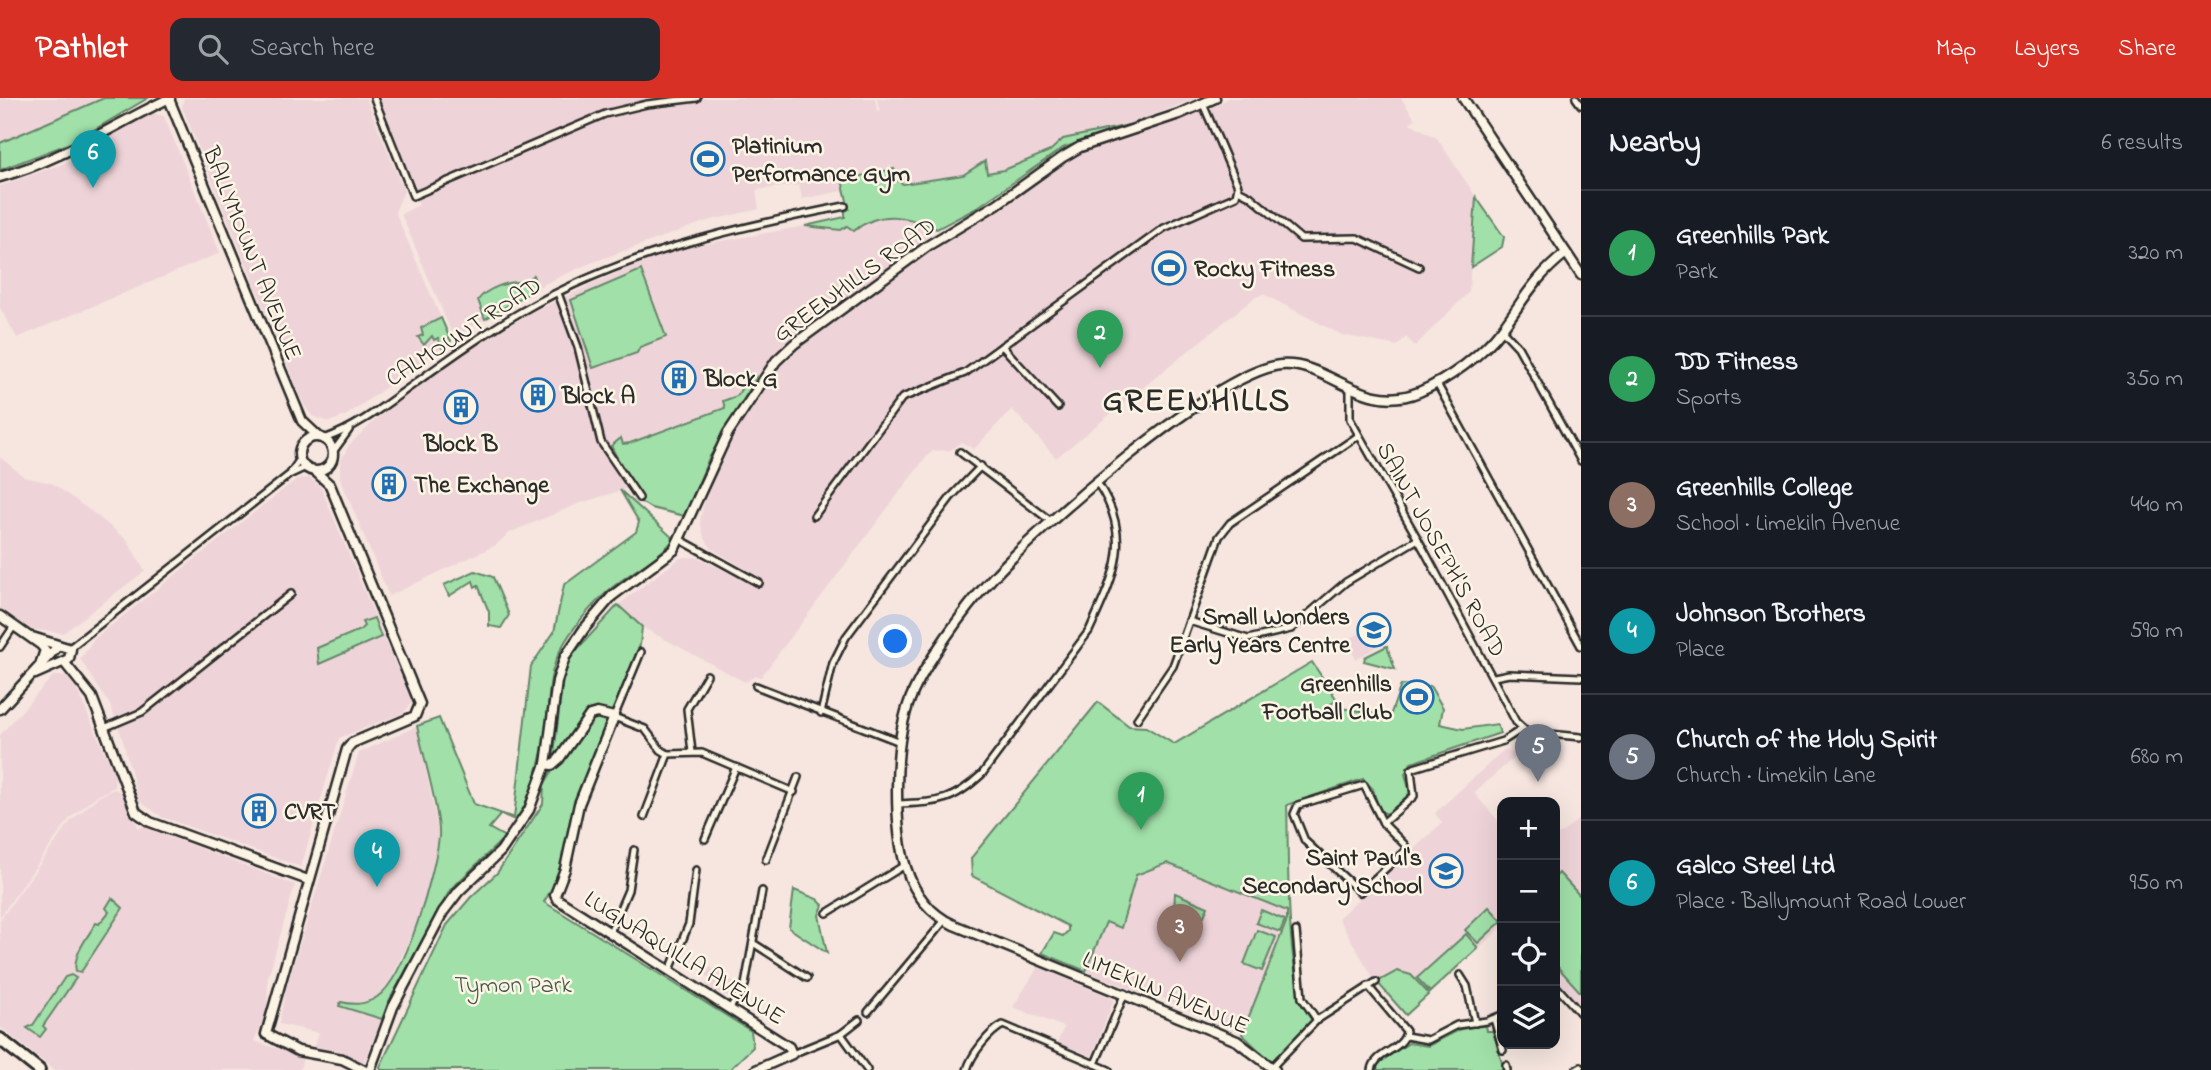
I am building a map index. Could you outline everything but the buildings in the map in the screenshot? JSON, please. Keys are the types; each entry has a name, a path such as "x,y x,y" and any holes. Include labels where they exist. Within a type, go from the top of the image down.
{"highway":[{"path":"0,1039 39,1070"}],"street":[{"path":"0,177 62,156 169,98"},
{"name":"BALLYMOUNT AVENUE","path":"169,98 302,421 301,447"},
{"path":"374,98 413,196 614,111 697,98"},
{"name":"GREENHILLS ROAD","path":"370,1070 393,1007 436,925 459,891 501,851 520,826 539,788 546,764 557,681 571,647 612,596 664,560 681,540 728,433 776,361 794,344 929,245 997,204 1063,157 1080,147 1214,98"},
{"path":"1463,98 1581,275"},
{"path":"1576,98 1581,105"},
{"path":"1203,103 1240,191 1250,195 1301,239 1357,238 1419,267"},
{"path":"814,516 902,398 965,373 1164,228 1236,196 1240,191"},
{"name":"CALMOUNT ROAD","path":"333,452 349,430 461,349 558,293 676,244 750,224 845,206"},
{"path":"868,1012 945,920 919,896 905,865 897,804 900,742 911,696 957,624 991,580 1052,522 1160,430 1224,389 1279,365 1296,366 1350,390 1398,398 1416,393 1479,353 1502,330 1535,280 1566,253"},
{"path":"558,293 578,347 601,442 639,498"},
{"path":"1502,330 1518,347 1581,461"},
{"path":"1002,346 1058,407"},
{"path":"1436,382 1581,646"},
{"name":"SAINT JOSEPH'S ROAD","path":"1350,390 1348,413 1358,436 1522,729"},
{"name":"BALLYMOUNT AVENUE","path":"302,421 322,438"},
{"name":"CALMOUNT ROAD","path":"322,438 349,430"},
{"path":"1137,719 1173,666 1219,537 1230,523 1358,436"},
{"path":"0,616 32,636 58,646 71,647 289,475 300,458 301,447 308,439 322,438 333,452 330,485 420,704 415,716 352,743 347,749 277,987 273,1016 266,1034 298,1051 342,1059 364,1070"},
{"path":"960,452 1052,522"},
{"path":"300,458 330,485"},
{"path":"289,475 310,469 324,469 331,462"},
{"path":"821,713 833,663 846,637 951,497 981,466"},
{"path":"897,804 939,802 961,793 982,774 1089,631 1101,606 1119,543 1116,518 1098,484"},
{"path":"1189,621 1248,639 1291,629 1346,582 1418,539"},
{"path":"681,540 758,583"},
{"path":"104,728 142,712 291,594"},
{"path":"0,647 14,626"},
{"path":"32,636 45,650 35,674"},
{"path":"0,709 58,646"},
{"path":"35,674 64,662 71,656 71,647"},
{"path":"614,717 641,652"},
{"path":"64,662 85,685 132,804 142,817 308,880"},
{"path":"1494,677 1509,674 1581,677"},
{"path":"692,752 687,709 707,675"},
{"path":"756,686 900,742"},
{"path":"546,764 552,765 559,759 590,715 597,713 645,729 661,750 668,754 692,752 794,792"},
{"name":"LUGNAQUILLA AVENUE","path":"614,717 579,804 565,869 555,895 557,899 789,1046 792,1054"},
{"path":"1383,823 1414,796 1411,770 1414,768 1503,741 1522,729 1581,737"},
{"path":"644,817 668,754"},
{"path":"705,839 736,767"},
{"path":"766,860 799,777"},
{"path":"1364,785 1383,823 1405,845 1406,850 1360,892 1305,841 1294,808 1364,785"},
{"path":"610,932 628,890 634,850"},
{"path":"827,913 905,865"},
{"path":"670,970 689,924 696,870"},
{"path":"730,1008 745,985 762,891"},
{"name":"LIMEKILN AVENUE","path":"945,920 1245,1045 1274,1068"},
{"path":"1296,931 1302,998 1317,1020"},
{"path":"753,943 807,978"},
{"path":"1460,975 1468,986 1475,1023"},
{"path":"1274,1068 1317,1020 1376,982"},
{"path":"1368,986 1405,1026 1406,1036 1402,1043 1377,1060 1372,1070"},
{"path":"1556,986 1581,1014"},
{"path":"1095,1064 1125,993"},
{"path":"1406,1036 1428,1040 1457,1025 1497,1018"},
{"path":"1494,1019 1503,1050"},
{"path":"756,1070 841,1034 859,1020"},
{"path":"967,1070 969,1062 993,1031 1003,1025 1109,1070"},
{"path":"841,1034 867,1070"},
{"path":"1576,1070 1581,1067"}],"shaded area":[{"path":"0,98 104,98 0,143"},
{"path":"184,98 366,98 404,191 395,212 451,341 347,415 329,422 312,416 304,405 182,107"},
{"path":"379,98 875,98 880,113 877,98 1198,98 1005,171 897,186 894,169 890,166 847,190 802,199 799,185 756,190 759,209 707,221 588,264 531,290 454,338 401,214 419,205"},
{"path":"1228,98 1401,98 1415,119 1410,123 1437,138 1476,197 1469,292 1415,346 1406,337 1397,346 1342,335 1263,294 1254,298 1056,458 1012,409 974,449 961,442 951,450 933,451 926,457 761,677 755,676 745,682 642,627 618,605 680,558 686,557 699,558 757,587 761,578 712,549 704,537 700,521 708,486 731,435 764,384 796,345 933,245 1002,206 1067,160 1083,151 1217,105"},
{"path":"152,113 164,116 220,253 17,338 0,308 0,186 60,165 100,146 115,133"},
{"path":"897,215 937,229 773,355 716,432 635,486 578,504 509,533 496,545 389,596 340,478 340,462 349,445 382,414 471,348 534,311 630,267 688,247 805,226 840,230"},
{"path":"0,457 24,477 52,483 96,515 127,540 145,571 63,633 31,629 0,608"},
{"path":"310,478 320,486 412,703 403,713 339,738 301,867 162,817 139,801 121,734 110,705 80,659 94,639 257,510 297,479"},
{"name":"Small Wonders Early Years Centre","path":"1383,619 1385,643 1356,659 1346,641"},
{"path":"53,676 66,676 76,688 115,775 114,787 95,797 70,818 0,917 0,735"},
{"path":"417,726 439,835 424,910 390,981 378,996 355,1006 342,1002 339,1006 382,1019 363,1064 344,1055 313,1050 319,1033 279,1024 286,989 359,753"},
{"name":"Saint Paul's Secondary School","path":"1505,749 1516,756 1474,793 1497,819 1497,932 1406,1015 1377,984 1338,918 1442,823 1435,813"},
{"path":"114,789 121,792 139,829 141,826 295,885 268,977 267,1012 254,1041 303,1057 300,1070 54,1070 0,1027 0,920 70,822 98,797"},
{"path":"1581,817 1581,1009 1560,986 1561,834"},
{"path":"1167,863 1287,911 1287,920 1242,1034 1149,992 1141,993 1086,971 1106,922 1121,927 1136,875"},
{"path":"710,967 737,984 729,996 723,996 706,985 710,978 705,975"},
{"path":"1038,967 1114,999 1092,1056 1057,1043 1064,1027 1013,1007"}],"green space":[{"path":"104,98 148,98 73,142 0,170 0,143"},
{"path":"1129,125 1063,148 975,209 937,229 895,217 874,220 854,231 847,226 841,230 805,226 845,217 845,211 849,209 842,180 894,169 897,180 903,184 963,175 985,161 987,173 1004,170 1050,151 1063,139"},
{"path":"1476,197 1504,237 1502,247 1471,267"},
{"path":"641,270 666,337 640,347 637,353 593,368 571,300"},
{"path":"533,275 537,288 485,319 478,300 482,296 506,284 523,283"},
{"path":"441,318 451,341 442,348 438,338 434,340 432,336 424,345 418,337 423,335 421,328"},
{"path":"745,372 757,377 709,458 685,516 651,508 639,501 641,494 626,475 611,446 621,438 623,444 630,443 725,408 723,401 737,396 747,379"},
{"path":"620,490 674,539 659,554 600,599 565,642 553,668 543,749 533,786 523,809 517,821 501,814 489,828 505,837 450,890 388,1003 382,1019 339,1006 341,1002 368,1002 388,986 408,947 425,898 439,827 417,726 439,718 474,804 514,818 531,666 554,632 564,585 636,532 639,522"},
{"path":"475,571 493,577 509,615 501,628 489,626 489,612 478,585 475,587 473,581 449,596 444,585"},
{"name":"Tymon Park","path":"618,605 642,627 640,645 575,804 561,873 544,902 751,1031 753,1047 729,1070 381,1070 380,1067 447,925 471,897 497,873 543,804 544,785 552,771 563,678 572,655"},
{"path":"374,618 381,637 319,664 317,648 360,630 364,626 362,622"},
{"path":"1387,646 1395,669 1364,661 1365,657"},
{"path":"1312,662 1337,700 1328,706 1390,716 1401,685 1430,686 1443,708 1440,724 1463,729 1497,724 1500,733 1411,763 1405,774 1410,793 1388,814 1379,811 1373,789 1363,779 1287,805 1292,950 1303,1004 1312,1020 1274,1060 1269,1060 1242,1034 1287,920 1287,911 1167,863 1136,875 1121,928 1106,922 1086,971 1042,953 1054,933 1063,936 1068,931 1068,926 972,876 971,858 1098,702 1129,726 1146,727 1174,744"},
{"path":"1560,874 1581,897 1581,993 1560,970"},
{"path":"794,890 817,899 823,905 819,915 827,953 789,928"},
{"path":"1175,893 1208,907 1202,920 1174,911"},
{"path":"112,898 123,908 81,972 76,971 76,959 82,946 96,923 99,924 109,912 106,908"},
{"path":"1489,907 1497,916 1497,926 1478,943 1465,930"},
{"path":"1261,910 1285,920 1280,932 1256,923"},
{"path":"1257,930 1276,937 1262,971 1244,964"},
{"path":"1466,934 1478,948 1430,992 1417,978"},
{"path":"1397,971 1411,975 1429,994 1406,1015 1377,982"},
{"path":"71,975 76,978 43,1026 46,1029 40,1037 27,1028 33,1025 65,977"},
{"path":"1486,1025 1487,1031 1493,1031 1504,1070 1375,1070 1379,1062 1409,1043 1428,1046 1461,1029"}],"place":[{"name":"Platinium Performance Gym","path":"708,159"},
{"name":"Galco Steel Ltd","path":"93,188"},
{"name":"Rocky Fitness","path":"1169,268"},
{"name":"DD Fitness","path":"1100,368"},
{"name":"Block G","path":"679,378"},
{"name":"Block A","path":"538,395"},
{"name":"Block B","path":"461,407"},
{"name":"The Exchange","path":"389,484"},
{"name":"Small Wonders Early Years Centre","path":"1374,630"},
{"name":"Greenhills Football Club","path":"1417,697"},
{"name":"Church of the Holy Spirit","path":"1538,782"},
{"name":"CVRT","path":"259,811"},
{"name":"Greenhills Park","path":"1141,830"},
{"name":"Saint Paul's Secondary School","path":"1446,871"},
{"name":"Johnson Brothers","path":"377,887"},
{"name":"Greenhills College","path":"1180,962"}],"district":[{"name":"GREENHILLS","path":"1197,399"}]}
